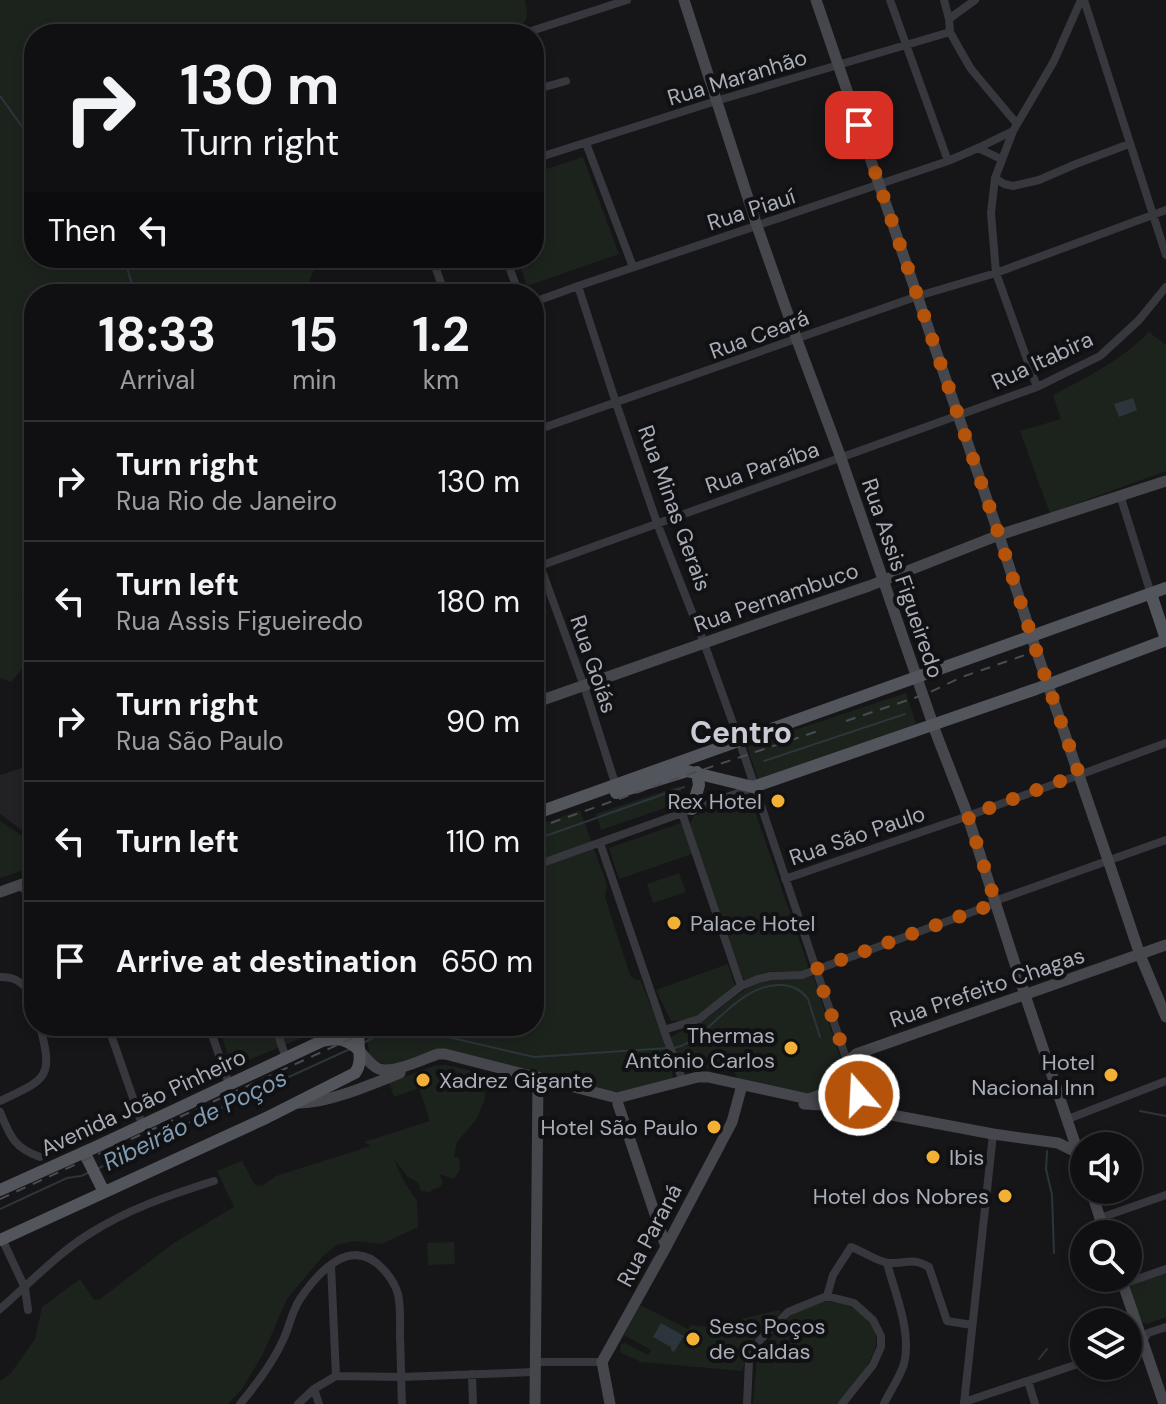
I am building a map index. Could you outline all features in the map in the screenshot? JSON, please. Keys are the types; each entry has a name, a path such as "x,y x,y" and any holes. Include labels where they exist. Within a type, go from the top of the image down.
{"main road":[{"path":"544,819 739,740 1166,588"},
{"path":"544,811 617,788 687,771 753,787 931,719 1048,685 1166,639 1151,594"},
{"path":"687,811 699,785 697,772"},
{"path":"322,1041 329,1036"},
{"path":"1,1239 102,1187 298,1103 355,1073 359,1068 357,1036"},
{"name":"Avenida João Pinheiro","path":"0,1190 86,1155 142,1124 322,1041 338,1039 358,1050"},
{"path":"86,1155 102,1187"}],"street":[{"path":"544,27 627,0"},
{"name":"Rua Assis Figueiredo","path":"684,0 757,226 968,816 1072,1132"},
{"path":"816,0 1140,955 1166,1017"},
{"path":"890,0 948,161"},
{"path":"944,0 950,32 971,69 1015,127"},
{"path":"949,19 975,0"},
{"path":"1037,387 996,273 991,213 995,178 1015,127 1054,61 1083,0"},
{"path":"1083,0 1166,255"},
{"name":"Rua Maranhão","path":"544,156 950,32"},
{"path":"544,87 566,81"},
{"name":"Rua Piauí","path":"544,298 948,161 1015,127"},
{"path":"586,143 633,267"},
{"path":"995,178 1013,186 1039,180 1129,144"},
{"path":"978,148 1001,159"},
{"name":"Rua Ceará","path":"544,428 918,296 996,273 1166,210"},
{"name":"Rua Minas Gerais","path":"578,286 657,523 739,740 847,1061"},
{"name":"Rua Itabira","path":"958,416 1037,387 1100,356 1139,320 1166,287"},
{"name":"Rua Paraíba","path":"544,564 958,416"},
{"name":"Rua Pernambuco","path":"544,700 882,581 999,535 1166,481"},
{"path":"1120,495 1151,594"},
{"name":"Rua Goiás","path":"544,585 584,686 617,788"},
{"name":"Rua São Paulo","path":"785,879 1166,743"},
{"path":"544,863 753,787"},
{"path":"687,811 741,986"},
{"path":"665,1035 699,1019 741,986 771,976 802,975 1166,840"},
{"path":"600,843 683,1081"},
{"path":"0,892 24,884"},
{"path":"19,886 24,889"},
{"name":"Rua Prefeito Chagas","path":"847,1061 856,1054 1166,945"},
{"path":"0,977 13,977 24,986"},
{"path":"0,1101 41,1078 47,1058 42,1036"},
{"path":"111,1036 142,1124"},
{"path":"212,1036 229,1084"},
{"path":"278,1036 286,1058"},
{"path":"358,1050 373,1066 384,1070 445,1054 538,1080 564,1091 618,1104 699,1082 808,1099 835,1084 847,1061"},
{"path":"298,1103 358,1088 438,1058 617,1098 708,1077 807,1104 845,1106 1058,1143 1070,1149"},
{"path":"845,1106 859,1095 847,1061"},
{"path":"535,1404 538,1080"},
{"path":"1058,1143 1068,1119 1166,1081"},
{"path":"835,1084 836,1097 845,1106"},
{"name":"Rua Paraná","path":"602,1362 732,1122 741,1087"},
{"path":"618,1104 666,1247"},
{"path":"0,1112 10,1137 29,1153 40,1157"},
{"path":"993,1134 964,1403 1070,1367"},
{"path":"0,1309 87,1235 158,1199 214,1181"},
{"path":"1096,1204 1100,1218 1166,1195"},
{"path":"1,1239 25,1288 28,1310"},
{"path":"827,1296 833,1275 851,1247 887,1263 909,1260 929,1267 947,1321 972,1325"},
{"path":"240,1404 274,1358 302,1296 331,1265 352,1254 375,1261 393,1282 398,1294 402,1404"},
{"path":"884,1404 903,1366 906,1345 887,1263"},
{"path":"331,1265 336,1376"},
{"path":"1142,1276 1166,1269"},
{"path":"747,1404 749,1361 759,1341 788,1312 827,1296 854,1303 873,1320 881,1336 881,1347 873,1365 842,1404"},
{"path":"1164,1404 1142,1342 1148,1333 1166,1327"},
{"path":"298,1404 314,1389 336,1376 472,1374 602,1362 610,1404"},
{"path":"472,1374 473,1404"},
{"path":"1028,1381 1035,1404"},
{"path":"314,1389 319,1404"}],"shaded area":[{"path":"0,0 525,0 527,13 523,24 24,24 24,268 315,268 308,284 24,284 24,591 21,600 24,607 24,668 11,682 0,678"},
{"path":"583,157 619,254 526,284 521,268 544,268 544,170"},
{"path":"1149,332 1166,345 1166,471 1050,513 1020,431 1061,419 1053,395 1116,359"},
{"path":"1133,398 1137,410 1119,417 1114,404"},
{"path":"906,693 916,724 758,779 747,746"},
{"path":"24,767 24,832 0,814 0,775"},
{"path":"679,786 685,801 601,830 596,814"},
{"path":"746,799 752,803 808,965 806,971 775,971 746,980 743,978 690,824 694,816"},
{"path":"580,810 607,885 605,897 629,972 631,977 640,979 665,1046 673,1081 629,1093 606,1091 443,1050 387,1065 370,1058 368,1036 544,1036 544,823"},
{"path":"0,821 24,837 24,870 0,878"},
{"path":"681,823 692,854 619,879 609,848"},
{"path":"679,873 686,892 653,903 647,884"},
{"path":"728,964 735,986 692,1019 671,1021 656,990"},
{"path":"813,976 841,1060 833,1077 819,1089 808,1096 739,1081 734,1072 701,1067 688,1072 683,1069 671,1038 674,1035 699,1024 740,993 759,983 775,978"},
{"path":"221,1036 306,1036 232,1067"},
{"path":"446,1065 484,1074 485,1099 476,1120 457,1142 454,1157 459,1158 460,1170 454,1179 439,1174 443,1183 438,1188 421,1191 418,1183 407,1176 393,1158 417,1201 418,1227 382,1244 354,1241 337,1245 323,1256 287,1299 263,1354 242,1389 228,1404 0,1404 0,1381 11,1373 35,1339 42,1307 80,1279 94,1300 100,1299 174,1243 234,1207 217,1171 242,1161 255,1185 262,1186 276,1176 371,1146 364,1142 430,1121 419,1088 394,1097 389,1083 433,1066"},
{"path":"848,1071 855,1091 850,1097 843,1098 838,1093 839,1084"},
{"path":"454,1242 455,1264 428,1265 427,1243"},
{"path":"1166,1273 1166,1317 1146,1324 1142,1322 1142,1308 1137,1308 1131,1292 1142,1292 1142,1281"},
{"path":"829,1301 856,1309 870,1323 875,1335 876,1344 871,1358 850,1391 840,1404 753,1404 757,1357 765,1344 791,1315"},
{"name":"Sesc Poços de Caldas","path":"640,1305 688,1329 691,1325 708,1327 781,1312 751,1343 742,1371 641,1362 620,1352 621,1344 625,1343 648,1355 651,1350 624,1335"},
{"path":"661,1323 684,1336 674,1352 653,1337"}],"waterway":[{"path":"0,96 24,129"},
{"path":"127,268 132,284"},
{"path":"764,761 905,714"},
{"path":"544,836 684,787"},
{"path":"674,1048 696,1038 748,994 782,985 797,989 808,999 820,1037"},
{"name":"Ribeirão de Poços","path":"363,1043 376,1036"},
{"path":"444,1036 534,1057 668,1048"},
{"name":"Ribeirão de Poços","path":"99,1168 184,1125 350,1049"},
{"path":"1140,1111 1166,1116"},
{"path":"1047,1151 1054,1253"},
{"name":"Ribeirão de Poços","path":"0,1209 67,1178 90,1172"},
{"path":"1039,1359 1047,1349"}],"railway":[{"path":"846,721 1025,655"},
{"path":"544,825 821,730"},
{"path":"0,1199 357,1036"}],"place":[{"name":"Rex Hotel","path":"778,801"},
{"name":"Palace Hotel","path":"674,923"},
{"name":"Thermas Antônio Carlos","path":"791,1048"},
{"name":"Hotel Nacional Inn","path":"1111,1075"},
{"name":"Xadrez Gigante","path":"423,1080"},
{"name":"Hotel São Paulo","path":"714,1127"},
{"name":"Ibis","path":"933,1157"},
{"name":"Hotel dos Nobres","path":"1005,1196"},
{"name":"Sesc Poços de Caldas","path":"693,1339"}],"district":[{"name":"Centro","path":"741,733"}],"route":[{"path":"859,125 1079,774 968,816 995,901 991,905 816,969 847,1061 857,1081 859,1095"}]}
